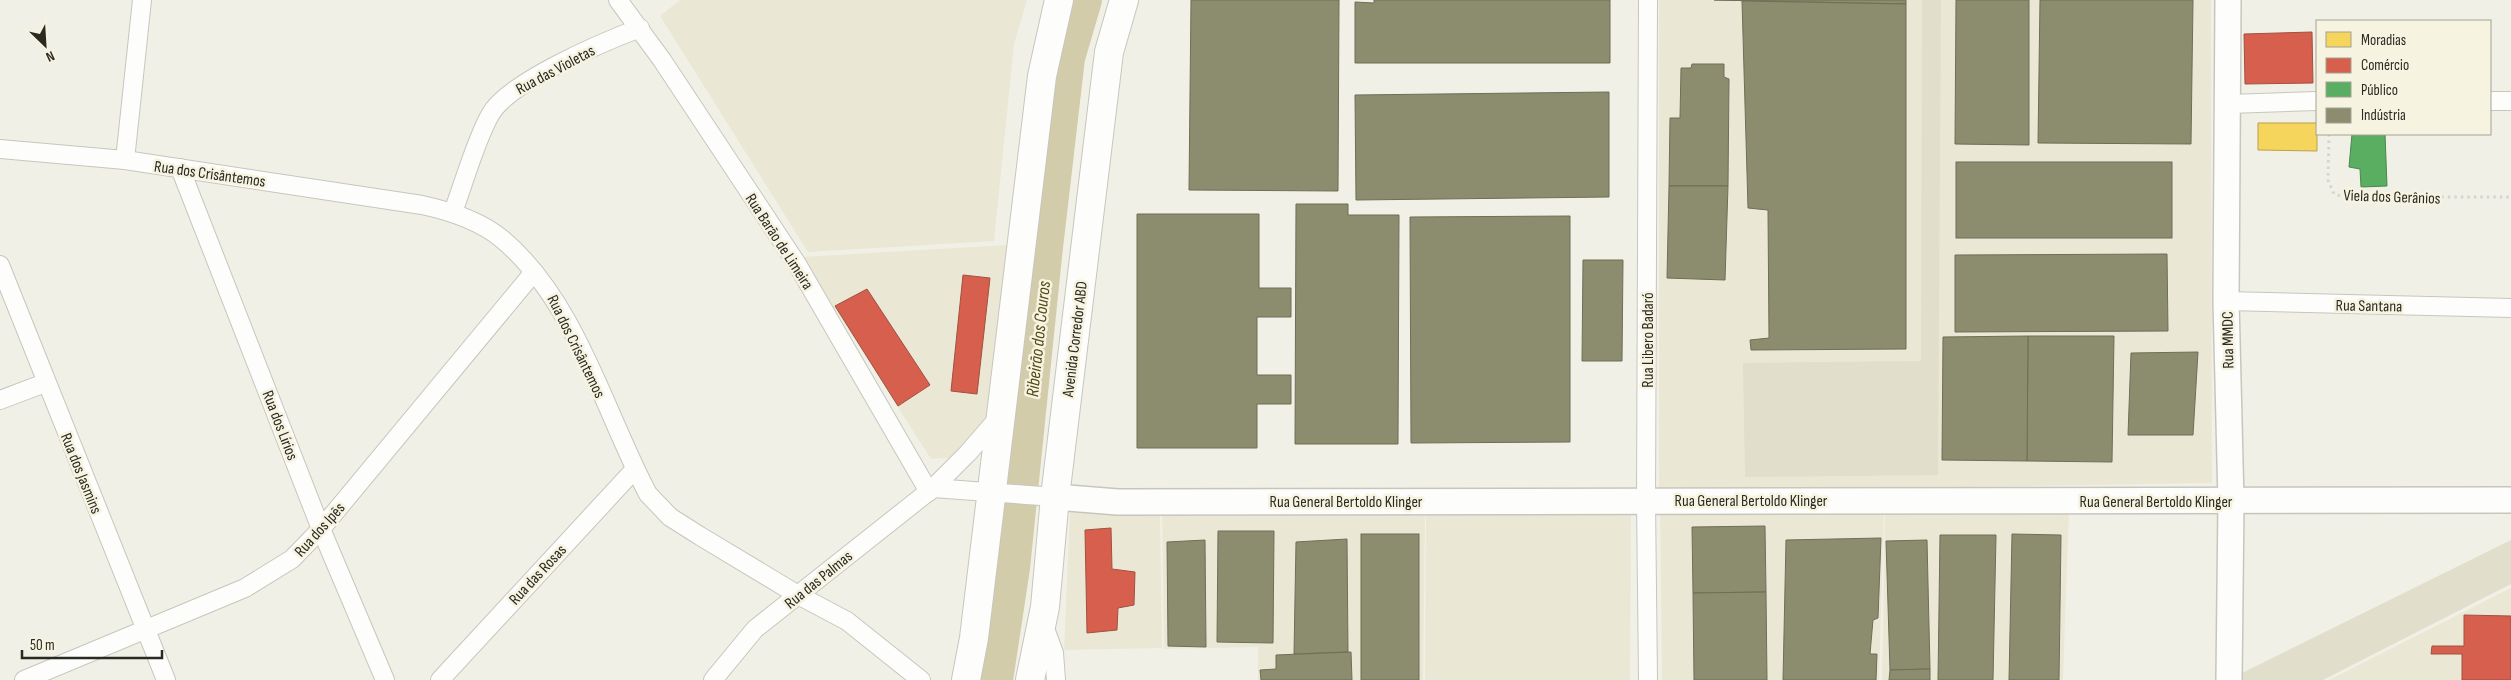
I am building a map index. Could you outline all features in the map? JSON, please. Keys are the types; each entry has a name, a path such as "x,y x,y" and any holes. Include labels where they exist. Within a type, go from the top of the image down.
{"highway":[{"path":"966,680 998,492 1002,414 1042,76 1059,0"},
{"name":"Avenida Corredor ABD","path":"1030,680 1042,621 1048,496 1110,52 1124,0"}],"street":[{"path":"125,160 142,0"},
{"name":"Rua Barão de Limeira","path":"618,0 640,28 796,264 931,490"},
{"name":"Rua Libero Badaró","path":"1648,0 1646,500 1648,680"},
{"name":"Rua MMDC","path":"2228,0 2229,104 2226,301 2232,502 2229,680"},
{"name":"Rua das Violetas","path":"453,212 490,115 503,98 522,84 640,28"},
{"path":"2229,104 2316,101"},
{"path":"2491,101 2511,101"},
{"name":"Rua dos Crisântemos","path":"0,149 125,160 422,205 453,212 501,239 534,272 565,316 648,494 670,517 798,595 847,621 921,680"},
{"name":"Rua dos Lírios","path":"180,168 321,529 385,680"},
{"name":"Rua dos Jasmins","path":"0,264 45,382 166,680"},
{"name":"Rua dos Ipês","path":"24,680 245,588 261,580 292,559 321,529 534,272"},
{"name":"Rua Santana","path":"2226,301 2511,308"},
{"path":"0,400 45,382"},
{"name":"Rua das Palmas","path":"713,680 755,629 931,490 968,453 1002,414"},
{"name":"Rua das Rosas","path":"440,680 635,469"},
{"path":"931,490 998,492"},
{"name":"Rua General Bertoldo Klinger","path":"998,492 1118,502 1646,500 2232,502 2511,500"},
{"path":"1042,621 1054,653 1056,680"}],"path":[{"name":"Viela dos Gerânios","path":"2329,135 2328,180 2334,194 2344,197 2511,198"}],"shaded area":[{"path":"680,0 1027,0 1014,44 994,241 808,252 660,16"},
{"path":"1659,0 2211,0 2212,483 1659,492"},
{"path":"1922,0 1941,0 1938,475 1745,477 1743,363 1921,361"},
{"path":"1007,245 988,420 971,441 949,458 931,459 802,257"},
{"path":"1087,507 1160,511 1162,648 1064,650 1070,513"},
{"path":"1885,510 2069,511 2063,680 1882,680"},
{"path":"1162,511 1425,514 1423,680 1258,680 1258,647 1164,649"},
{"path":"1660,511 1884,511 1879,680 1662,680"},
{"path":"1426,514 1631,515 1630,680 1425,680"},
{"path":"2511,540 2511,584 2323,680 2236,680 2236,676"},
{"path":"2511,588 2511,680 2329,680"}],"building: Moradias":[{"path":"2258,123 2316,123 2317,151 2258,150"}],"building: Comércio":[{"path":"2312,32 2313,83 2245,84 2244,34"},
{"path":"963,275 990,278 977,394 951,391"},
{"path":"867,289 930,385 898,406 835,306"},
{"path":"1111,528 1112,569 1135,572 1134,605 1118,608 1117,630 1087,633 1085,530"},
{"path":"2464,615 2511,616 2511,680 2462,680 2462,654 2431,654 2432,646 2464,646"}],"building: Público":[{"path":"2352,135 2385,135 2387,186 2361,187 2360,169 2349,167"}],"building: Indústria":[{"path":"1191,0 1339,0 1338,191 1189,190"},
{"path":"1374,0 1610,0 1610,63 1355,63 1355,2 1374,3"},
{"path":"1714,0 1906,0 1906,4"},
{"path":"1956,0 2029,0 2029,145 1955,144"},
{"path":"2040,0 2193,0 2191,144 2038,143"},
{"path":"1742,1 1906,4 1906,349 1751,350 1750,340 1769,338 1768,210 1748,208"},
{"path":"1692,64 1724,64 1724,77 1729,79 1728,186 1669,186 1670,118 1680,118 1681,68 1691,68"},
{"path":"1609,92 1609,197 1356,200 1355,95"},
{"path":"1956,162 2172,162 2172,238 1956,238"},
{"path":"1669,186 1728,186 1725,280 1667,278"},
{"path":"1296,204 1348,204 1348,215 1399,215 1398,444 1295,444"},
{"path":"1137,214 1259,214 1259,288 1291,288 1291,317 1257,317 1257,375 1291,375 1291,404 1257,404 1257,448 1137,448"},
{"path":"1570,216 1570,442 1411,443 1410,217"},
{"path":"2167,254 2168,331 1955,332 1955,255"},
{"path":"1583,260 1623,260 1622,361 1582,361"},
{"path":"2028,336 2114,336 2112,462 2027,461"},
{"path":"2028,336 2027,461 1942,460 1943,337"},
{"path":"2198,352 2193,435 2128,435 2131,353"},
{"path":"1765,526 1766,592 1693,593 1692,527"},
{"path":"1218,531 1274,531 1273,643 1217,642"},
{"path":"1361,534 1419,534 1419,680 1361,680"},
{"path":"2012,534 2061,535 2059,680 2009,680"},
{"path":"1940,535 1996,535 1993,680 1938,680"},
{"path":"1881,538 1878,618 1873,620 1870,654 1877,654 1876,680 1783,680 1786,540"},
{"path":"1347,539 1348,652 1294,654 1296,542"},
{"path":"1205,540 1206,647 1168,646 1167,542"},
{"path":"1927,540 1930,669 1890,670 1886,541"},
{"path":"1766,592 1767,680 1694,680 1693,593"},
{"path":"1351,652 1352,680 1261,680 1260,670 1276,669 1276,655"},
{"path":"1930,669 1930,680 1889,680 1890,670"}],"waterway":[{"name":"Ribeirão dos Couros","path":"996,680 1013,568 1045,256 1068,58 1085,0"}]}
